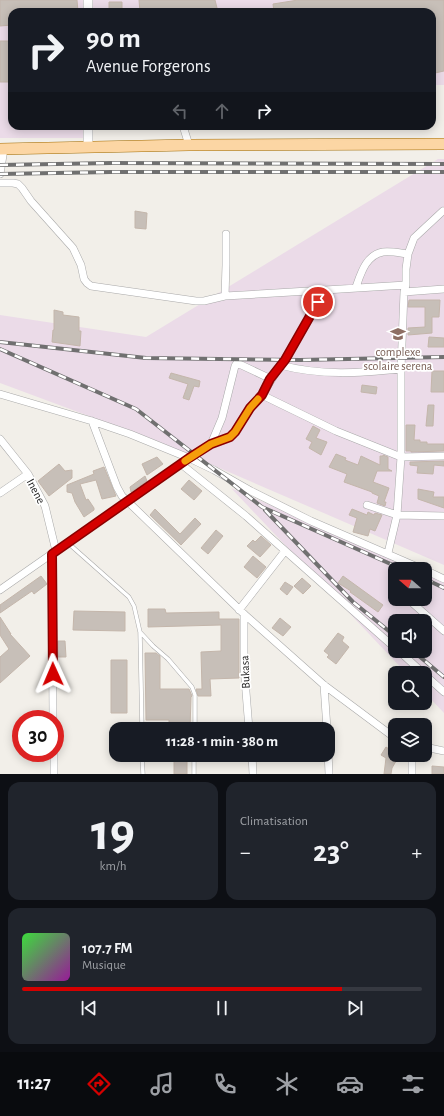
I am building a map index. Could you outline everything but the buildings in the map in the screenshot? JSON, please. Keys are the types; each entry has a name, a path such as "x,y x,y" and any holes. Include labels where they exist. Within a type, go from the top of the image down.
{"main road":[{"path":"2,149 188,145 444,144"}],"street":[{"path":"88,130 88,147"},
{"path":"184,130 188,145"},
{"path":"0,174 2,149"},
{"path":"0,184 13,183 18,184 22,188 31,201 73,248 81,266 84,279 91,286 190,301 204,301 225,296 356,288 444,289"},
{"path":"388,553 397,515 401,457 401,369 408,254 414,238 443,211"},
{"path":"225,296 226,234"},
{"path":"356,288 361,272 367,262 375,255 384,252 408,254"},
{"path":"0,590 189,458 211,444 230,437 235,432 250,408 262,395 270,379 304,328 325,290"},
{"path":"211,444 222,418 237,363 240,363 270,379"},
{"path":"280,365 300,370 338,374 401,369"},
{"path":"0,394 92,421 130,434 189,458 311,521 407,562"},
{"path":"262,395 336,431 401,457 444,456"},
{"path":"92,421 117,487 122,496 242,612 324,685 388,733"},
{"name":"Inene","path":"0,439 28,474 45,506 54,552 53,710"},
{"path":"181,464 246,516 388,642"},
{"path":"0,493 28,474"},
{"path":"367,504 397,515 444,516"},
{"path":"242,612 285,551"},
{"path":"432,573 444,579"},
{"path":"416,606 444,631"},
{"name":"Bukasa","path":"242,612 244,667 248,722"},
{"path":"407,658 415,666"},
{"path":"432,681 444,692"},
{"path":"324,685 327,722"},
{"path":"432,748 444,751"},
{"path":"54,762 54,774"},
{"path":"252,762 253,774"},
{"path":"328,762 329,774"},
{"path":"412,762 412,774"}],"lane":[{"path":"68,543 129,597 134,606 140,632 142,722"},
{"path":"140,632 168,659 192,687 195,694 194,722"},
{"path":"142,762 143,774"},
{"path":"194,762 194,774"}],"shaded area":[{"path":"0,0 444,0 444,85 436,85 436,8 8,8 8,130 89,130 89,138 0,138"},
{"path":"438,159 444,159 444,565 164,444 0,383 0,315 146,337"},
{"path":"231,488 403,562 388,562 388,606 432,606 432,575 444,580 444,713 432,700 432,666 399,666 392,658 432,658 432,614 388,614 388,654"}],"railway":[{"path":"0,165 112,163 444,164"},
{"path":"0,174 111,172 444,172"},
{"path":"0,342 146,358 300,360 444,357"},
{"path":"0,349 136,409 262,507 388,563"},
{"path":"265,510 353,602 388,630"},
{"path":"432,582 444,588"},
{"path":"421,658 444,677"}],"slow traffic":[{"path":"185,461 211,444 230,437 258,399"}],"place":[{"name":"complexe scolaire serena","path":"398,334"}],"route":[{"path":"53,674 52,554 189,458 211,444 230,437 235,432 250,408 262,395 270,379 285,360 318,302"}]}
